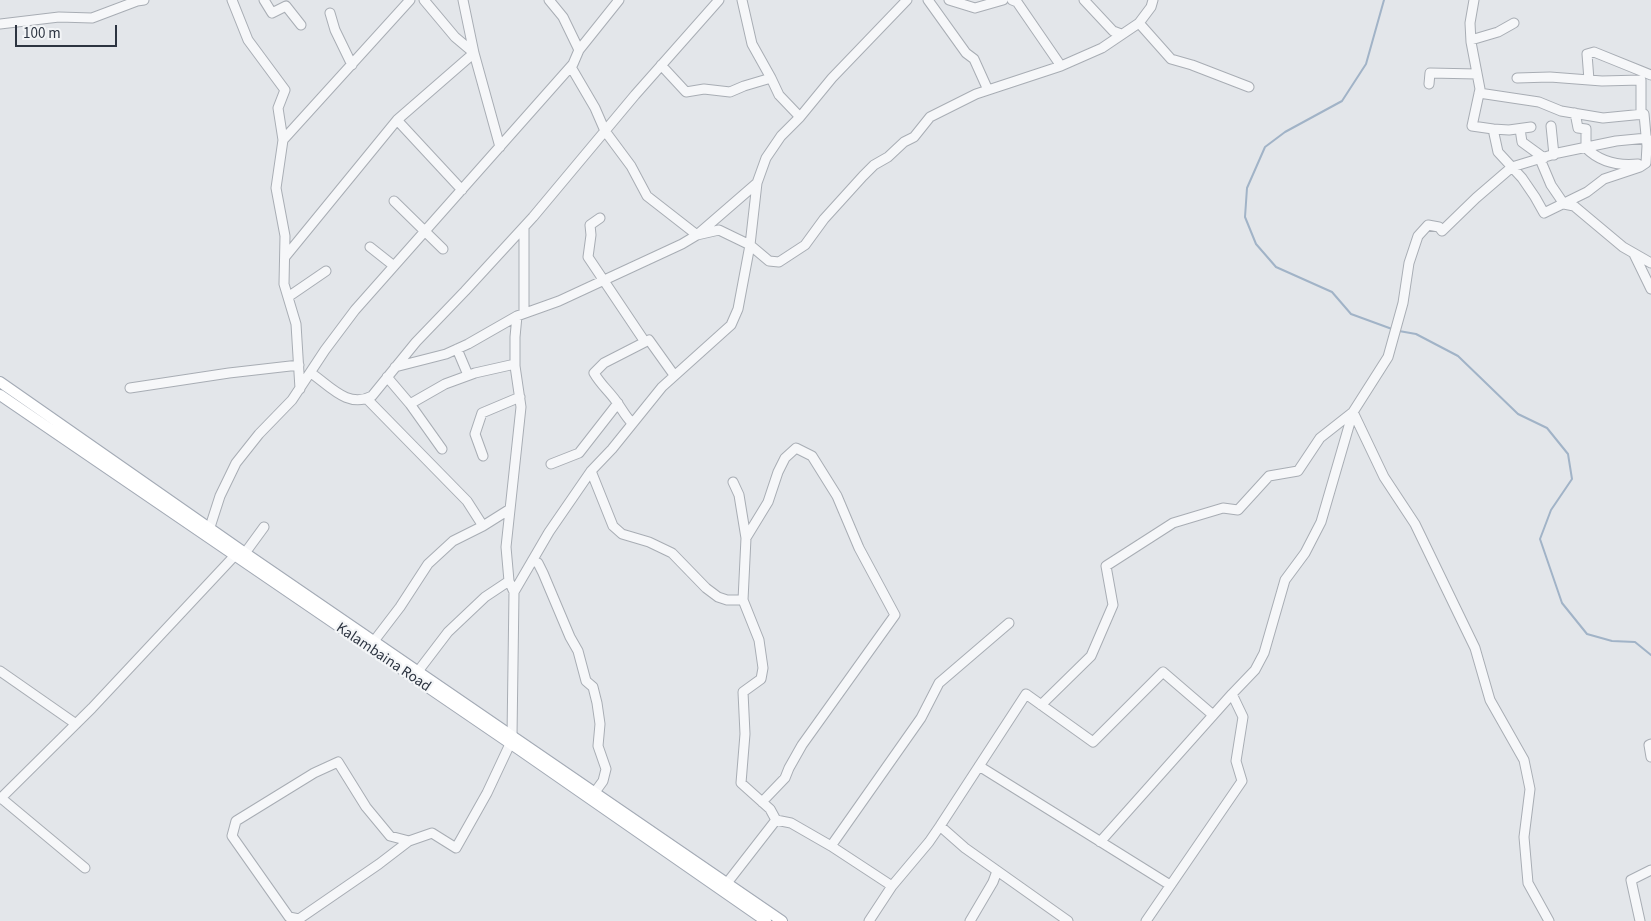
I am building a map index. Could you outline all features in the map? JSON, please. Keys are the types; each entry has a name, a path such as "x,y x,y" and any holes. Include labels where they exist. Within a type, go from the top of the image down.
{"main road":[{"path":"0,382 210,527 240,553 418,670 511,740 595,792 782,921"},
{"name":"Kalambaina Road","path":"0,395 240,553 511,740 766,921"}],"street":[{"path":"0,24 59,17 92,18 144,0"},
{"path":"232,0 248,40 285,90 278,108 283,140 276,188 285,236 284,284 296,324 300,389"},
{"path":"264,0 272,13 286,6 301,25"},
{"path":"283,140 410,0"},
{"path":"424,0 455,37 474,53"},
{"path":"463,0 474,53 500,147"},
{"path":"549,0 562,16 579,50"},
{"path":"210,527 220,496 236,463 247,448 284,410 354,310 571,67 579,50 619,0"},
{"path":"311,373 348,400 364,400 372,396 416,342 524,227 661,65 719,0"},
{"path":"742,0 752,44 779,95 800,117"},
{"path":"514,592 572,498 591,471 662,387 731,325 738,309 750,245 757,184 762,168 772,148 832,78 907,0"},
{"path":"928,0 966,53 974,59 988,90"},
{"path":"949,0 975,8 1002,0"},
{"path":"1012,0 1017,2 1061,66"},
{"path":"1084,0 1113,32 1121,34"},
{"path":"395,367 446,354 521,315 559,301 697,235 720,230 750,245 769,261 779,262 805,245 824,219 863,176 914,137 930,117 976,94 1061,66 1102,48 1139,23 1151,7 1153,0"},
{"path":"1474,0 1470,23 1471,40 1480,93 1472,126 1509,130 1531,127"},
{"path":"330,13 335,30 352,65"},
{"path":"1139,23 1171,58 1192,64 1249,87"},
{"path":"1471,40 1498,32 1514,23"},
{"path":"1589,80 1588,54 1594,52 1651,75"},
{"path":"284,258 396,120 474,53"},
{"path":"661,65 686,92 704,89 730,92 771,78"},
{"path":"571,67 595,108 605,131 631,166 647,196 697,235"},
{"path":"1429,84 1430,73 1477,74"},
{"path":"1517,78 1550,77 1589,80 1641,80 1641,115"},
{"path":"1480,93 1539,102 1561,111 1603,118 1644,114 1648,124 1646,138 1648,163"},
{"path":"1575,113 1578,128 1586,129 1586,148 1593,155 1612,163 1630,165 1648,163"},
{"path":"396,120 462,190"},
{"path":"1551,126 1554,154"},
{"path":"1493,129 1498,152 1536,196 1544,214 1588,192 1604,180 1648,163"},
{"path":"1520,129 1522,142 1542,158 1551,185 1564,204 1574,206 1599,229 1634,254 1651,263"},
{"path":"1100,842 1255,670 1264,653 1286,580 1305,553 1321,522 1353,412 1388,357 1404,303 1409,263 1418,236 1428,225 1439,227 1442,231 1512,167 1554,154 1616,140 1646,138"},
{"path":"697,235 757,184"},
{"path":"394,201 443,249"},
{"path":"600,218 590,225 591,235 588,256 645,342"},
{"path":"409,841 390,836 366,807 338,762 314,773 236,821 232,836 289,917 299,919 396,853 409,841 432,832 456,848 487,793 511,740 514,592 509,581 506,547 521,407 515,364 515,337 521,315 524,227"},
{"path":"370,247 394,266"},
{"path":"1634,254 1651,289"},
{"path":"288,296 326,271"},
{"path":"632,423 625,416 618,403 599,383 594,373 604,363 649,340 674,376"},
{"path":"457,348 468,375"},
{"path":"410,404 445,384 468,375 515,364"},
{"path":"130,388 229,373 299,366"},
{"path":"387,378 410,404 442,449"},
{"path":"482,456 475,434 482,413 520,397"},
{"path":"367,398 467,501 483,526"},
{"path":"551,464 579,453 618,403"},
{"path":"1041,705 1091,656 1113,605 1106,566 1172,523 1223,508 1238,510 1270,476 1298,471 1320,438 1353,412"},
{"path":"1353,412 1384,477 1415,524 1460,615 1475,648 1490,700 1524,760 1530,789 1524,837 1528,883 1549,921"},
{"path":"746,538 768,502 785,458 796,448 812,456 837,496 860,548 895,615 802,745 785,778 762,802"},
{"path":"591,471 613,526 622,534 649,542 672,554 706,588 718,596 726,600 743,600"},
{"path":"733,482 739,495 746,538 743,600 758,640 763,668 761,679 743,692 745,734 741,783 770,809 776,820"},
{"path":"374,641 400,607 428,564 453,541 510,510"},
{"path":"85,868 0,798 76,724 264,527"},
{"path":"532,561 538,563 543,573 570,637 578,651 586,681 592,687 597,703 600,724 598,746 606,769 595,792"},
{"path":"418,670 448,632 485,597 509,581"},
{"path":"830,846 921,718 939,683 1009,622"},
{"path":"0,671 76,724"},
{"path":"869,921 892,886 929,842 1026,694 1093,742 1163,672 1212,716"},
{"path":"1146,921 1242,781 1236,761 1243,717 1232,694"},
{"path":"1651,744 1649,745 1651,757"},
{"path":"979,766 1170,885"},
{"path":"776,820 792,823 892,886"},
{"path":"727,883 776,820"},
{"path":"940,826 964,848 1068,921"},
{"path":"1640,921 1631,880 1651,870"},
{"path":"970,921 997,871"}],"waterway":[{"path":"1384,0 1366,64 1342,101 1285,132 1265,147 1247,188 1245,217 1256,244 1276,267 1332,292 1351,314 1392,329"},
{"path":"1399,331 1416,334 1458,356 1518,414 1547,428 1568,454 1572,479 1551,510 1540,539 1562,603 1587,634 1612,641 1635,642 1651,655"}]}
